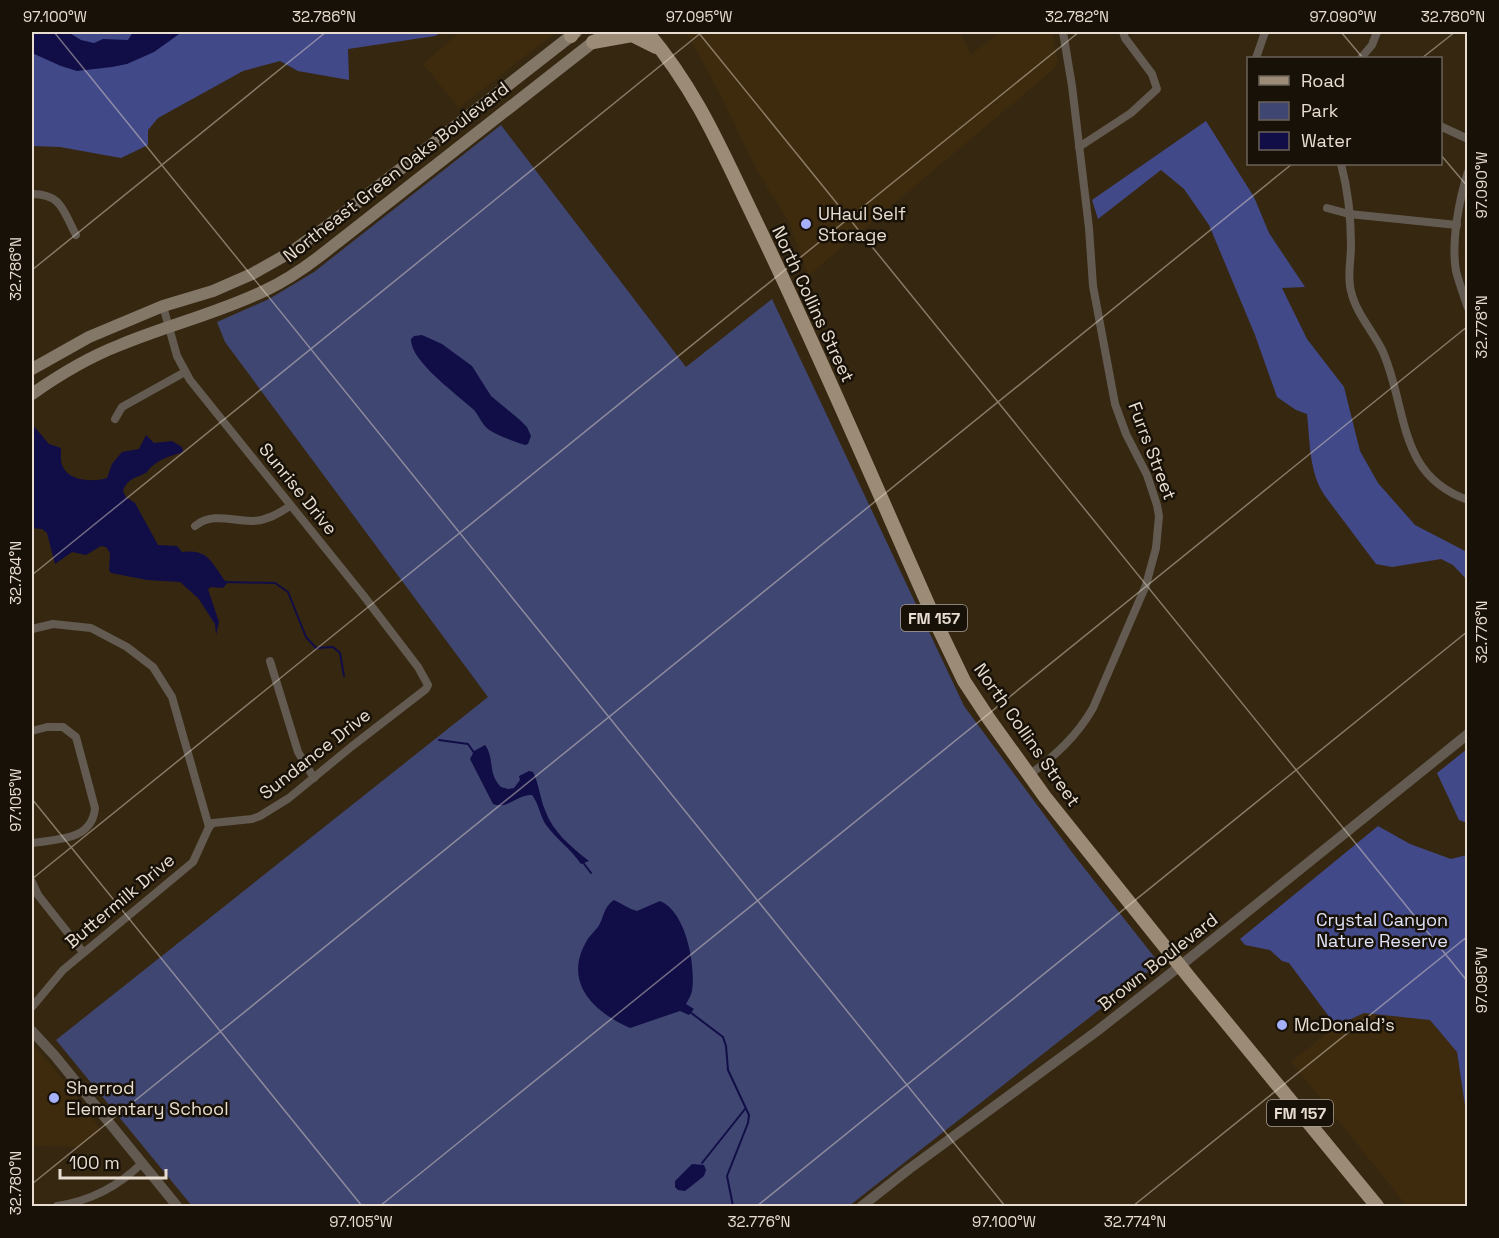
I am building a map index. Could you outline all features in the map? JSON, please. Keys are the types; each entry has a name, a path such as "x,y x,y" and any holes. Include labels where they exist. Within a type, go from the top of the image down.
{"main road":[{"name":"Northeast Green Oaks Boulevard","path":"32,394 82,364 118,346 239,302 268,290 294,274 606,32"},
{"name":"North Collins Street","path":"647,32 698,102 778,267 964,681 1029,775 1180,966 1377,1206"},
{"path":"660,32 663,51"},
{"name":"Northeast Green Oaks Boulevard","path":"32,369 89,337 163,306 232,283 291,252 330,224 573,33"},
{"path":"593,42 632,35 663,51"},
{"path":"487,100 499,116"}],"street":[{"name":"Furrs Street","path":"1029,775 1054,757 1070,741 1083,726 1093,708 1146,585 1158,536 1157,505 1147,475 1126,434 1114,402 1093,286 1089,225 1069,60 1063,32"},
{"path":"1079,147 1131,113 1157,89 1152,74 1123,32"},
{"path":"1256,57 1265,32"},
{"path":"1362,57 1372,45 1377,32"},
{"path":"1442,127 1467,139"},
{"path":"1341,165 1349,214 1351,292 1382,351 1413,454 1441,487 1467,500"},
{"path":"1467,172 1461,197 1455,253 1456,271 1464,285 1467,308"},
{"path":"32,194 45,194 53,197 59,203 76,235"},
{"path":"1327,208 1349,214 1457,225"},
{"name":"Sunrise Drive","path":"163,306 177,356 185,372 377,613 428,682"},
{"path":"115,419 122,407 185,372"},
{"path":"195,526 211,518 263,520 276,516 290,506"},
{"path":"32,629 53,624 91,628 127,647 153,667 172,697 179,716 209,827"},
{"path":"270,661 298,752 314,778"},
{"name":"Sundance Drive","path":"209,827 213,823 260,816 289,798 426,689 428,682"},
{"path":"32,731 53,726 66,729 76,737 95,808 89,825 77,836 32,843"},
{"name":"Brown Boulevard","path":"862,1206 909,1168 1097,1031 1467,734"},
{"name":"Buttermilk Drive","path":"32,1007 63,970 193,862 209,827"},
{"path":"32,882 38,895 83,952"},
{"path":"32,1031 177,1206"},
{"path":"57,1206 71,1204 107,1189 126,1178 142,1163"}],"shaded area":[{"path":"460,32 556,32 459,108 423,64"},
{"path":"686,32 960,32 971,55 999,32 1052,32 1058,62 1054,69 808,276 789,223 756,169 719,92"},
{"path":"1364,1013 1430,1020 1457,1052 1467,1119 1467,1206 1407,1206 1291,1062 1336,1026"},
{"name":"Sherrod Elementary School","path":"32,1044 53,1067 101,1130 79,1147 32,1146"}],"green space":[{"path":"32,32 442,32 435,36 348,49 349,80 298,71 280,61 243,71 158,118 148,130 148,145 121,158 60,147 32,146"},
{"path":"1206,121 1254,197 1269,233 1305,287 1282,288 1307,339 1344,387 1360,451 1378,483 1415,525 1467,552 1467,580 1453,565 1441,559 1392,567 1376,564 1325,496 1313,467 1307,414 1296,410 1277,397 1255,335 1209,225 1184,189 1161,170 1098,219 1092,200"},
{"path":"501,125 686,367 772,299 964,706 1074,855 1159,963 849,1206 192,1206 56,1040 488,697 225,342 217,322 269,299 314,272"},
{"path":"1467,749 1467,823 1459,820 1437,773"},
{"name":"Crystal Canyon Nature Reserve","path":"1378,826 1410,844 1451,859 1467,855 1467,1119 1457,1052 1430,1020 1364,1013 1336,1026 1289,963 1282,961 1270,950 1245,945 1240,939"}],"water":[{"path":"32,32 68,32 81,40 94,43 103,39 128,40 133,32 182,32 154,52 127,64 77,71 32,53"},
{"path":"422,335 442,344 472,366 491,396 527,427 531,436 528,444 525,445 488,429 474,410 426,367 413,348 411,339"},
{"path":"32,424 49,444 61,448 61,463 66,472 83,480 107,478 112,464 122,452 139,449 146,435 154,443 172,441 182,447 183,452 158,461 147,472 130,481 123,491 126,497 135,503 158,545 177,546 182,552 191,551 205,555 227,583 223,588 208,589 219,622 216,635 215,624 198,598 180,582 147,580 111,573 109,570 110,553 106,547 101,546 86,555 72,552 55,564 47,533 42,529 32,528"},
{"path":"485,745 490,755 492,771 501,787 514,788 520,780 519,776 529,771 533,772 548,818 557,832 589,861 581,864 550,830 532,795 508,804 493,804 470,759 474,751"},
{"path":"614,900 637,911 660,901 677,916 687,940 692,968 692,991 686,1004 694,1009 689,1015 680,1011 630,1028 605,1014 586,994 580,983 578,970 580,957 587,940 598,927 608,906"},
{"path":"692,1164 704,1165 706,1170 704,1176 685,1191 678,1190 675,1187 675,1181"}],"waterway":[{"path":"224,582 275,583 288,592 306,637 316,648 333,647 340,653 344,676"},
{"path":"439,740 468,744 475,754"},
{"path":"582,861 591,873"},
{"path":"690,1012 723,1037 728,1070 749,1115 727,1176 733,1206"},
{"path":"702,1163 745,1109"}],"place":[{"name":"UHaul Self Storage","path":"806,224"},
{"name":"McDonald's","path":"1282,1025"},
{"name":"Sherrod Elementary School","path":"54,1098"}]}
